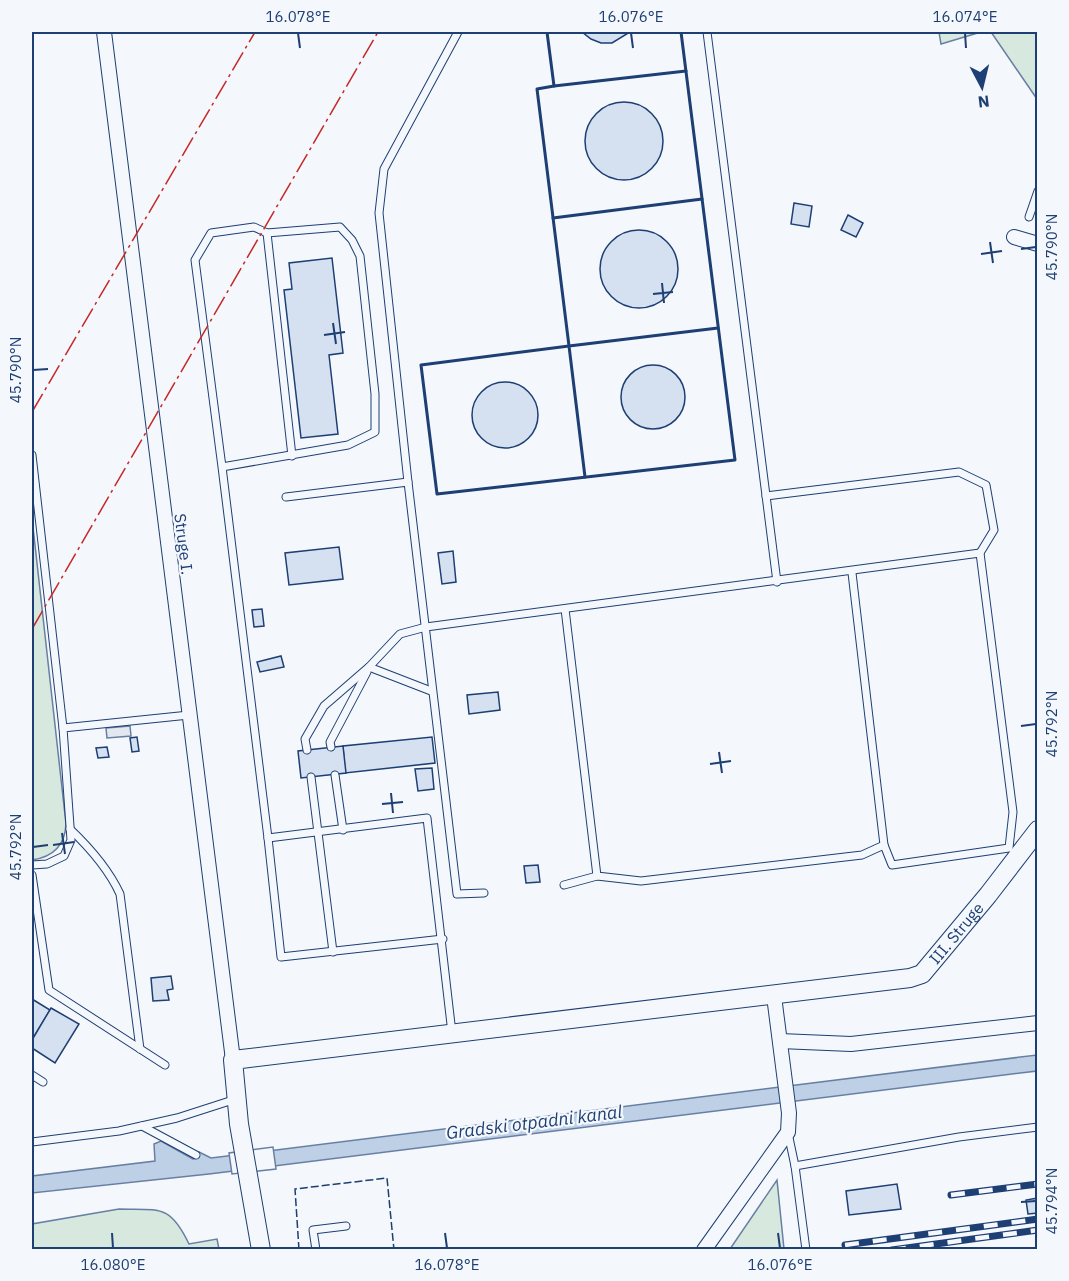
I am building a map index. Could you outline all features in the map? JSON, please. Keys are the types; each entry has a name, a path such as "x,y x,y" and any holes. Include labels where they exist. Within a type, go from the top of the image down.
{"street":[{"name":"Struge I.","path":"104,32 233,1060"},
{"path":"1014,237 1038,244"},
{"name":"III. Struge","path":"233,1060 910,978 922,974 988,895 1038,830"},
{"path":"704,1250 788,1132 789,1113 774,996"},
{"path":"780,1041 851,1044 1038,1023"},
{"path":"233,1060 239,1124 261,1250"}],"lane":[{"path":"458,32 384,169 379,213 426,627 431,691 457,894 484,893"},
{"path":"707,32 777,582"},
{"path":"1029,217 1038,191"},
{"path":"222,467 348,445 375,432 374,382 360,256 352,240 339,227 267,232 254,226 211,233 195,260 281,957 442,939"},
{"path":"267,232 292,456"},
{"path":"32,455 63,728 71,840 64,856 47,864 32,865"},
{"path":"766,496 959,472 986,484 994,530 980,554 1013,813 1009,848 892,865 884,845 852,573"},
{"path":"286,497 408,482"},
{"path":"307,750 305,739 324,706 369,667 400,633 426,627 852,573 980,554"},
{"path":"565,609 597,876"},
{"path":"369,667 431,691"},
{"path":"331,747 330,742 369,667"},
{"path":"63,728 189,714"},
{"path":"334,775 343,830"},
{"path":"311,777 320,832 333,952"},
{"path":"268,838 427,819 452,1035"},
{"path":"70,829 90,848 112,877 120,894 140,1049"},
{"path":"564,885 597,876 641,881 862,855 884,845"},
{"path":"32,875 49,990 165,1065"},
{"path":"32,1075 43,1082"},
{"path":"32,1142 142,1126 177,1118 236,1099"},
{"path":"142,1126 196,1155"},
{"path":"795,1166 959,1137 1038,1127"},
{"path":"788,1132 806,1250"},
{"path":"316,1250 314,1230 346,1226"}],"shaded area":[{"path":"939,32 981,32 941,44"},
{"path":"991,32 1037,32 1037,99"},
{"path":"32,518 66,824 63,838 56,849 46,856 32,860"},
{"path":"130,726 131,736 107,738 106,728"},
{"path":"777,1180 784,1249 730,1249"},
{"path":"119,1209 145,1209 162,1212 176,1222 189,1244 217,1239 219,1249 32,1249 32,1224"}],"water":[{"name":"Gradski otpadni kanal","path":"1037,1055 1037,1071 209,1174 32,1193 32,1176 155,1161 154,1144 161,1141 193,1159 199,1152 211,1158"}],"pier":[{"path":"273,1147 276,1169 232,1174 229,1153"}],"building":[{"path":"582,32 630,32 612,43 601,43"},
{"path":"624,102 639,105 656,119 663,141 660,156 646,173 624,180 609,177 592,163 585,141 588,126 602,109"},
{"path":"794,203 812,206 809,227 791,224"},
{"path":"848,215 863,223 856,237 841,230"},
{"path":"639,230 654,233 671,247 678,269 675,284 661,301 639,308 624,305 607,291 600,269 603,254 617,237"},
{"path":"332,258 343,353 329,355 338,434 301,438 284,290 292,289 289,263"},
{"path":"647,365 659,365 676,374 683,385 685,397 683,409 676,420 659,429 647,429 635,424 626,415 621,403 621,391 626,379 635,370"},
{"path":"505,382 518,385 528,392 535,402 538,415 535,428 528,438 518,445 505,448 492,445 482,438 475,428 472,415 475,402 482,392 492,385"},
{"path":"339,547 343,579 289,585 285,553"},
{"path":"453,551 456,582 442,584 438,553"},
{"path":"262,609 264,626 254,627 252,610"},
{"path":"281,656 284,667 260,672 257,662"},
{"path":"498,692 500,710 469,714 467,695"},
{"path":"137,737 139,751 132,752 130,738"},
{"path":"432,737 435,763 345,773 343,746"},
{"path":"343,746 346,773 301,778 298,751"},
{"path":"107,747 109,757 98,758 96,748"},
{"path":"432,768 434,789 418,791 415,769"},
{"path":"538,865 540,882 526,883 524,866"},
{"path":"171,976 173,989 167,990 169,1000 153,1001 151,978"},
{"path":"32,999 50,1010 32,1040"},
{"path":"51,1008 79,1024 55,1063 32,1048 32,1040"},
{"path":"897,1184 901,1209 849,1215 846,1191"},
{"path":"1038,1198 1038,1213 1028,1214 1026,1200"}],"railway":[{"path":"951,1195 1038,1184"},
{"path":"845,1245 1038,1219"},
{"path":"892,1250 1038,1230"}],"fence":[{"path":"299,1250 295,1189 387,1178 394,1250"}],"wall":[{"path":"547,32 554,86 686,71"},
{"path":"554,86 537,89 569,346 421,365 437,494 735,460 681,32"},
{"path":"553,218 702,199"},
{"path":"585,477 569,346 718,328"}],"power":[{"path":"32,412 255,32"},
{"path":"32,629 378,32"}]}
